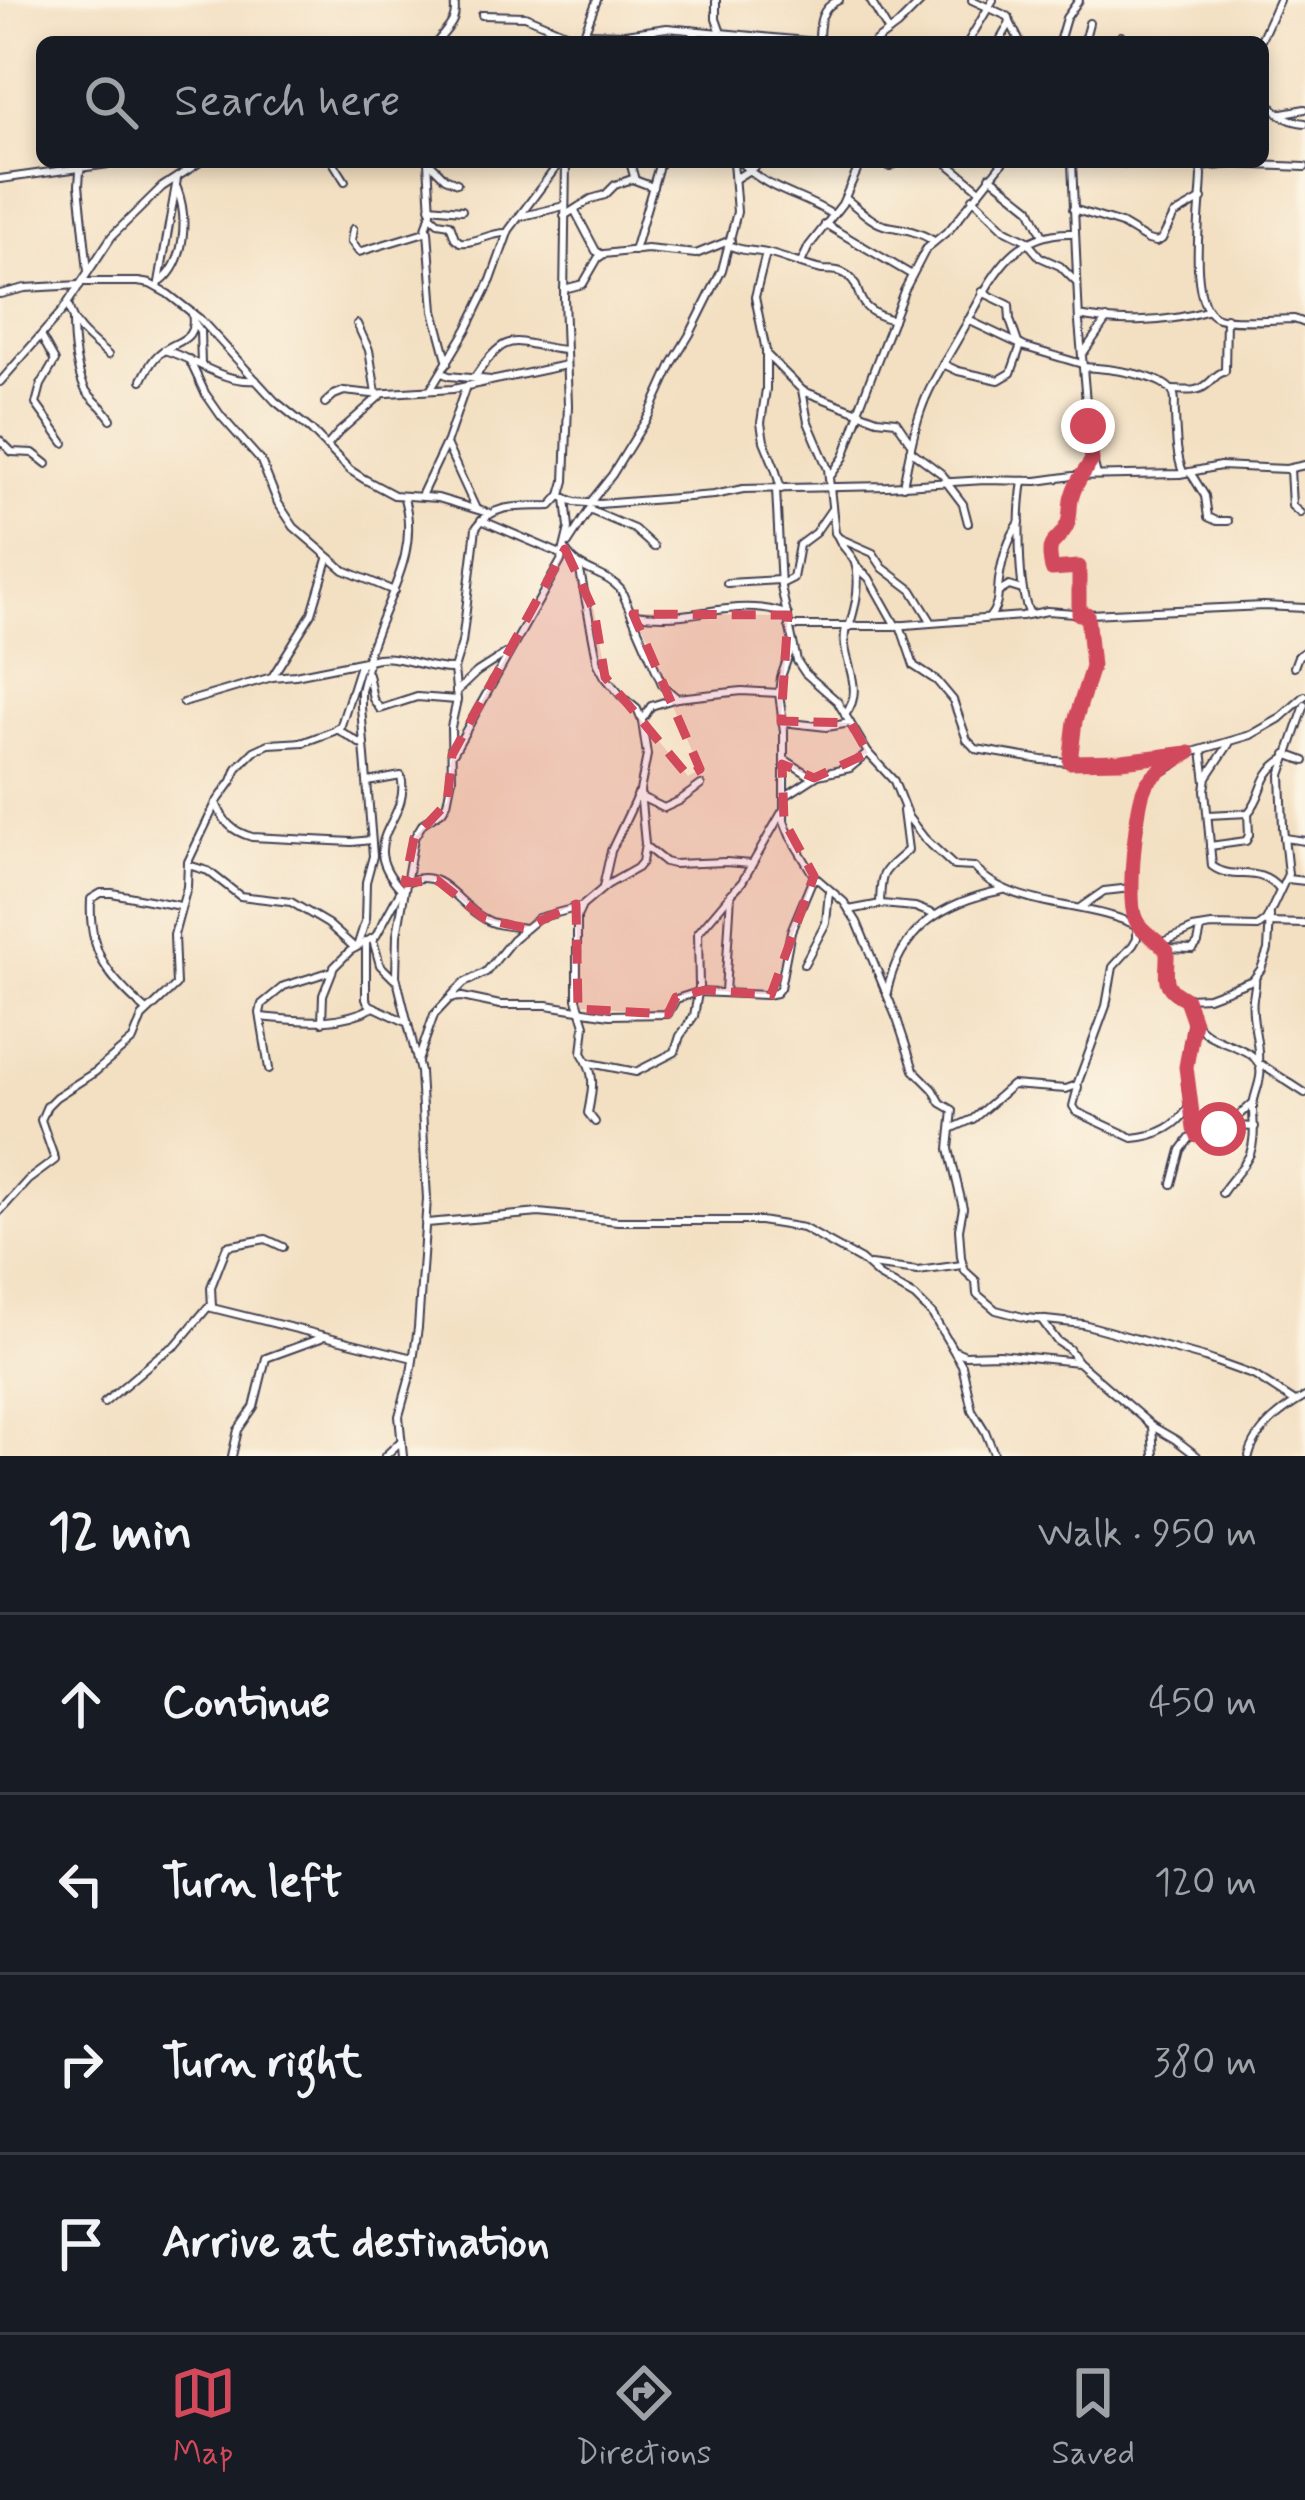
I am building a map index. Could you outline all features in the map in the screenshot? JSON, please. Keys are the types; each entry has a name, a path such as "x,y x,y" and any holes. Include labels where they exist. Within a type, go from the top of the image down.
{"street":[{"path":"443,36 456,18 454,0"},
{"path":"584,36 597,0"},
{"path":"716,0 716,21 726,36"},
{"path":"819,36 823,11 838,0"},
{"path":"870,0 890,32"},
{"path":"884,36 922,0"},
{"path":"972,0 991,3 1009,17 1015,36"},
{"path":"1061,36 1078,0"},
{"path":"1263,36 1279,0"},
{"path":"972,36 991,3"},
{"path":"482,15 525,16 578,36"},
{"path":"1002,36 1010,22"},
{"path":"1086,36 1089,23"},
{"path":"604,36 667,28 726,36"},
{"path":"691,30 695,36"},
{"path":"1269,106 1293,122 1305,123"},
{"path":"1280,114 1305,109"},
{"path":"1269,165 1305,166"},
{"path":"0,179 87,168"},
{"path":"0,382 68,303 112,236 189,168"},
{"path":"336,168 345,181"},
{"path":"429,168 434,311 448,363"},
{"path":"434,168 457,183"},
{"path":"431,389 491,280 507,233 558,168"},
{"path":"563,168 563,497 569,528 565,550"},
{"path":"631,168 634,180"},
{"path":"634,250 658,168"},
{"path":"452,755 590,506 658,399 722,270 736,212 735,168"},
{"path":"745,168 779,190 832,214"},
{"path":"734,179 754,168"},
{"path":"801,263 845,198 858,168"},
{"path":"953,168 979,189"},
{"path":"830,478 844,457 893,320 926,249 950,229 997,168"},
{"path":"1072,168 1079,316 1097,475"},
{"path":"1197,168 1202,199 1198,277 1201,300 1208,310 1217,317 1305,322"},
{"path":"81,169 85,280"},
{"path":"159,285 178,174"},
{"path":"990,176 1030,208 1042,235"},
{"path":"519,216 574,211 615,185 634,180 653,187"},
{"path":"159,285 180,257 182,200 176,185"},
{"path":"845,198 875,221 934,241"},
{"path":"973,198 1006,230 1063,268 1077,283"},
{"path":"1073,209 1121,224 1156,242 1174,215 1202,199"},
{"path":"430,211 462,210"},
{"path":"430,211 438,221 450,224 460,242 507,233"},
{"path":"574,211 596,251 604,254"},
{"path":"825,224 912,275"},
{"path":"353,230 353,246 362,252 428,229"},
{"path":"903,486 929,391 998,267 1042,235 1075,233"},
{"path":"564,290 584,284 604,254 634,250 696,254 730,242"},
{"path":"730,242 741,251 842,272 856,286 869,312 893,320"},
{"path":"766,253 755,296 766,353 761,423 778,489 780,582 793,644 805,674 824,688 848,719 868,753 894,781 914,826 946,861 974,867 986,880 1006,889 1057,905 1106,913 1138,926 1163,946 1168,954 1168,986 1184,998 1202,998 1255,978 1268,950 1270,911 1287,879 1281,775 1305,700"},
{"path":"0,294 85,280 159,285 208,326 275,401 350,470 394,495 422,496 476,509"},
{"path":"943,364 999,380 1011,373 1020,344 1010,320 1010,305 982,292"},
{"path":"68,303 85,388 111,419"},
{"path":"1079,316 1171,320 1208,310"},
{"path":"142,380 156,356 190,333 193,318"},
{"path":"193,318 200,331 201,364"},
{"path":"968,320 1020,344 1154,380 1172,391 1190,391 1225,371 1226,318"},
{"path":"73,319 108,355"},
{"path":"1083,362 1107,319"},
{"path":"357,324 379,393"},
{"path":"41,336 56,361 36,404 64,443"},
{"path":"475,377 502,345 531,342 566,350"},
{"path":"164,350 235,380 257,380"},
{"path":"766,353 803,391 877,419 896,421 911,447 963,504 968,523"},
{"path":"189,359 220,416 261,461 278,503 294,526 328,559 365,581 394,591"},
{"path":"326,403 344,391 453,389 566,365"},
{"path":"442,373 493,381"},
{"path":"422,496 466,387"},
{"path":"453,389 458,407"},
{"path":"803,391 808,422 830,478 838,537 898,625 914,666 937,681 953,700 971,746 983,752 1070,762 1189,753 1251,735 1305,700"},
{"path":"1172,391 1179,464 1205,496 1208,517 1228,520"},
{"path":"327,446 379,393"},
{"path":"902,428 917,423"},
{"path":"0,440 12,452 33,453 46,464"},
{"path":"446,442 476,509 484,516 565,550 579,566 612,580 621,590 662,686 676,698"},
{"path":"1070,762 1075,721 1092,667 1079,567 1050,568 1051,543 1069,523 1080,476 1092,460"},
{"path":"590,506 778,489 1305,465"},
{"path":"1289,469 1292,506 1300,513"},
{"path":"1024,481 1020,522 1023,590 1030,614"},
{"path":"563,497 634,529 653,548"},
{"path":"403,1456 400,1408 418,1328 427,1171 418,1062 398,980 403,889 417,831 442,811 452,778 454,669 462,644 476,528 484,516 514,507 551,506 563,497"},
{"path":"398,980 380,965 365,922 366,882 373,856 362,691 378,623 409,547 410,521 404,498"},
{"path":"727,583 793,578 799,545 831,510"},
{"path":"989,618 998,602 1006,551 1020,522"},
{"path":"838,537 873,553 883,568 912,590 931,621"},
{"path":"272,677 312,613 328,559"},
{"path":"782,722 827,727 848,719 856,689 844,652 857,583 855,565"},
{"path":"579,566 598,664 622,698 637,709 647,755 640,794 642,862 582,906 576,927 578,1009 585,1024 582,1053 590,1063 593,1094 587,1110 595,1122"},
{"path":"999,592 1009,586 1023,590"},
{"path":"633,614 667,616 750,608 788,615"},
{"path":"789,626 898,625 1058,611 1305,608"},
{"path":"793,644 779,693 784,809 790,836 814,876 849,910 866,938 914,1070 941,1103 953,1110 949,1149 963,1208 959,1229 962,1264 976,1281 977,1294 993,1309 1083,1324 1205,1358 1255,1376 1305,1408"},
{"path":"367,670 380,710 417,697 456,696 491,661 511,651"},
{"path":"1294,667 1305,651"},
{"path":"183,704 272,677 382,656 439,670 454,669"},
{"path":"0,1211 28,1180 55,1160 41,1120 47,1106 133,1040 141,1019 176,985 173,941 188,865 237,768 269,744 304,742 338,729 360,665 367,660"},
{"path":"642,721 651,706 676,698 742,691 779,693"},
{"path":"338,729 364,746"},
{"path":"1206,784 1231,742"},
{"path":"1202,750 1215,869 1262,875 1280,890"},
{"path":"784,797 814,778 850,768 868,753"},
{"path":"1189,753 1154,775 1143,791 1131,888 1137,938 1113,967 1106,1006 1073,1106 1135,1139 1173,1126 1190,1105"},
{"path":"1285,757 1305,761"},
{"path":"1208,815 1248,813 1266,775 1285,757"},
{"path":"784,759 814,778"},
{"path":"368,782 401,776 404,781 381,851 387,873 403,889"},
{"path":"640,794 664,808 701,785"},
{"path":"602,889 611,851 640,794"},
{"path":"216,802 229,826 252,837 371,840"},
{"path":"880,904 882,874 908,850 903,807"},
{"path":"590,1063 636,1072 675,1052 692,1022 698,992 698,933 742,882 784,809"},
{"path":"1210,846 1246,841 1248,813"},
{"path":"1284,838 1305,841"},
{"path":"645,846 673,864 752,864"},
{"path":"188,865 208,871 240,896 291,902 356,948"},
{"path":"450,998 610,1015 668,1014 676,999 698,992 776,993 791,931 814,876"},
{"path":"269,1069 262,1004 284,986 332,970 369,941 383,928 403,889 418,877 437,880 484,920 525,928"},
{"path":"1287,879 1305,881"},
{"path":"804,964 826,923 829,887"},
{"path":"1081,907 1104,891 1131,888"},
{"path":"886,996 904,946 934,914 1006,889"},
{"path":"147,1012 119,988 95,948 92,899 112,893 180,906"},
{"path":"725,992 731,894"},
{"path":"849,910 880,904 934,914"},
{"path":"418,1062 434,1015 457,988 485,972 525,928 547,914 582,906"},
{"path":"356,948 365,922"},
{"path":"1163,946 1201,928 1305,924"},
{"path":"1163,946 1193,949 1201,928"},
{"path":"369,941 366,999 408,1023"},
{"path":"322,1022 322,994 332,970"},
{"path":"1225,1128 1258,1092 1255,978"},
{"path":"1184,998 1202,1032 1244,1051 1305,1093"},
{"path":"567,1008 578,999"},
{"path":"261,1017 322,1022 374,1007"},
{"path":"1193,1018 1187,1054 1190,1105 1198,1136"},
{"path":"951,1129 973,1119 1012,1085 1066,1089 1078,1084"},
{"path":"1222,1192 1244,1167 1254,1140 1252,1103"},
{"path":"1172,1184 1183,1146 1190,1138 1241,1125 1255,1127"},
{"path":"426,1223 539,1214 618,1221 772,1221 803,1228 923,1304 966,1373 972,1410 995,1456"},
{"path":"212,1307 211,1287 227,1246 266,1239 283,1247"},
{"path":"866,1264 910,1271 962,1264"},
{"path":"104,1403 176,1345 204,1310 212,1307 413,1358"},
{"path":"1041,1319 1077,1361 1152,1426 1197,1456"},
{"path":"232,1456 238,1430 254,1407 266,1358 323,1338"},
{"path":"953,1349 971,1356 1077,1361"},
{"path":"1249,1456 1268,1424 1299,1400"},
{"path":"1152,1426 1154,1456"},
{"path":"385,1456 400,1442"}],"highlighted area":[{"path":"565,549 594,611 605,677 688,776 700,769 633,614 788,615 781,721 851,723 868,753 814,778 782,764 784,821 814,876 771,995 705,990 676,997 668,1014 578,1009 576,904 525,928 485,919 437,880 405,883 414,838 447,803 452,755"}],"route":[{"path":"1088,426 1092,460 1073,491 1069,523 1050,549 1050,568 1079,567 1079,614 1087,614 1093,656 1075,721 1070,762 1189,753 1154,775 1143,791 1131,873 1132,906 1140,927 1167,951 1168,986 1189,1003 1193,1029 1186,1067 1194,1129 1198,1136 1208,1136 1219,1129"}]}
